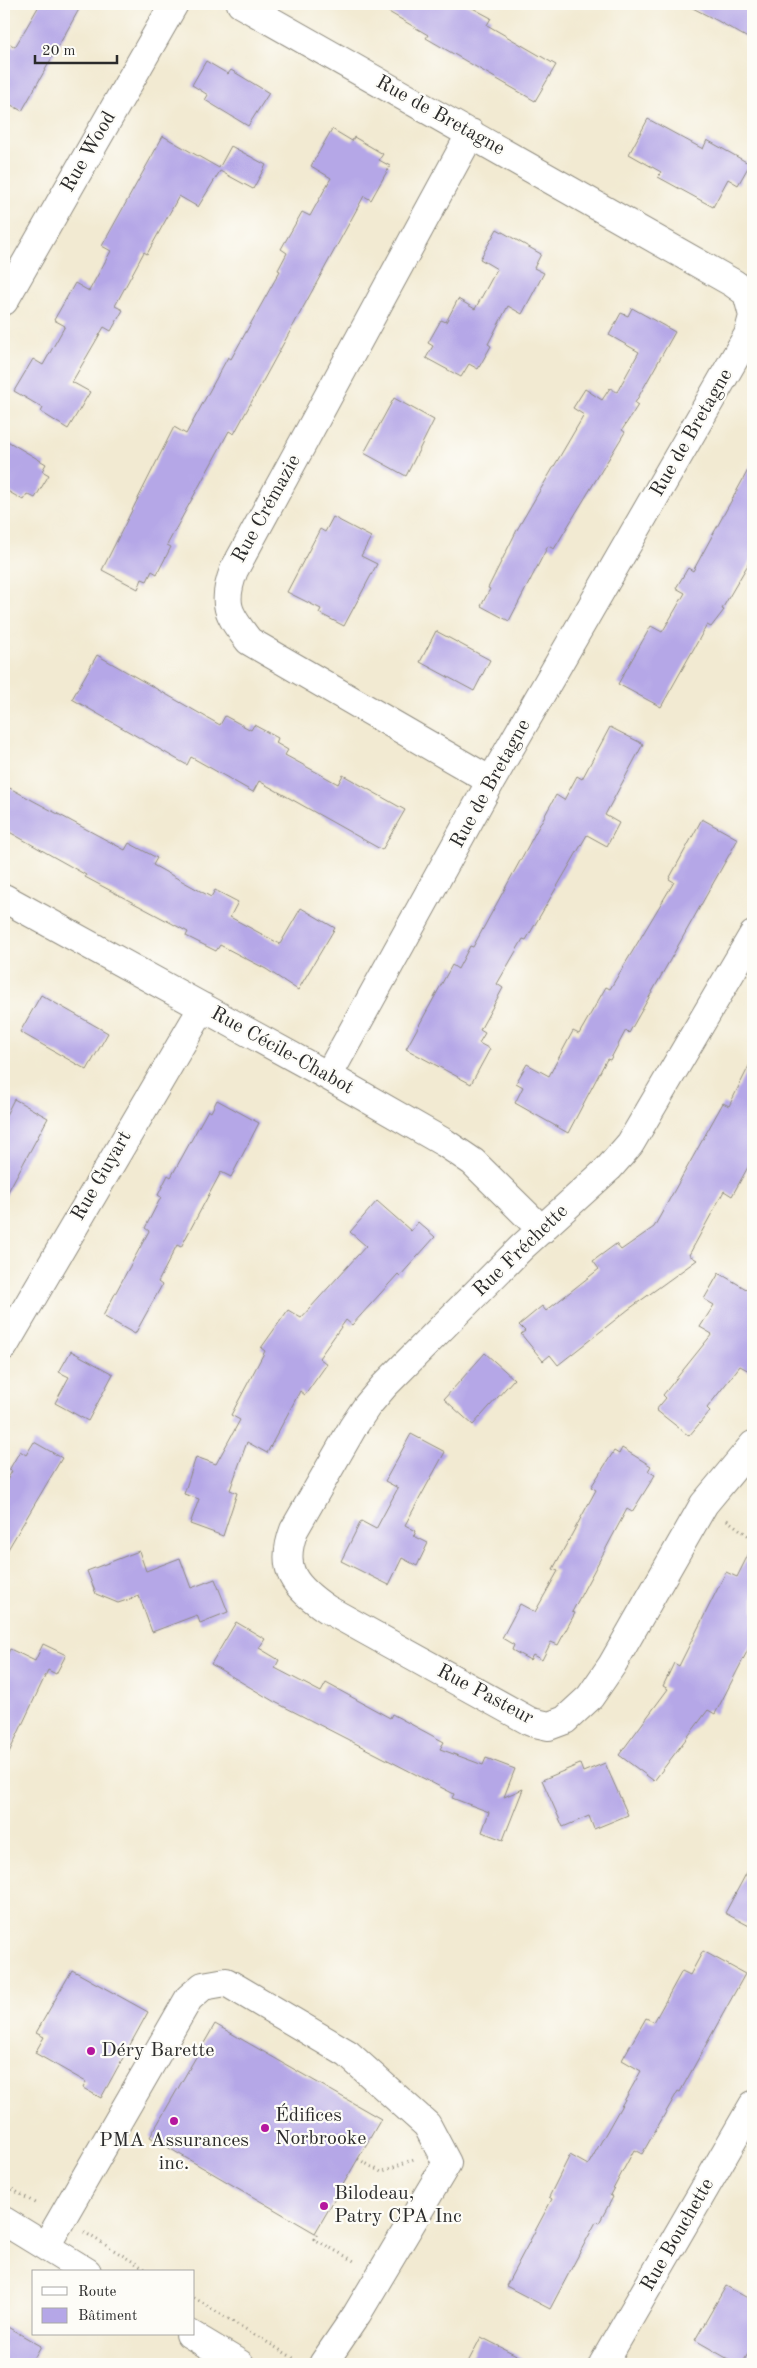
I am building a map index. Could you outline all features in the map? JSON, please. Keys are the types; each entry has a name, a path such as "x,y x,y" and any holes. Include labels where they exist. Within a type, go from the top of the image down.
{"street":[{"name":"Rue Wood","path":"4,301 174,4"},
{"name":"Rue de Bretagne","path":"241,4 733,283 747,293 752,316 748,334 491,781 328,1076"},
{"name":"Rue Crémazie","path":"471,134 234,570 226,590 231,616 250,640 491,781"},
{"name":"Rue Cécile-Chabot","path":"4,898 328,1076 445,1143 473,1162 542,1230"},
{"name":"Rue Fréchette","path":"287,1563 288,1546 294,1530 367,1406 495,1275 609,1168 630,1144 753,935"},
{"name":"Rue Guyart","path":"4,1346 203,1007"},
{"name":"Rue Pasteur","path":"287,1563 294,1580 305,1594 327,1609 531,1722 549,1726 565,1720 590,1697 612,1665 704,1504 753,1445"},
{"path":"46,2246 189,1998 203,1986 226,1982 348,2054 427,2125 447,2163 380,2276 323,2364"},
{"name":"Rue Bouchette","path":"603,2364 753,2105"},
{"path":"4,2221 84,2270"},
{"path":"193,2336 240,2364"}],"path":[{"path":"358,2159 381,2172 414,2159 441,2174"},
{"path":"317,2234 314,2239 380,2276"},
{"path":"195,2299 296,2359"}],"building":[{"path":"40,4 82,4 22,111 4,101 4,40 15,47"},
{"path":"375,4 465,4 491,18 487,25 556,65 535,101 426,38 428,35"},
{"path":"685,4 753,4 753,41 718,21"},
{"path":"206,61 228,74 231,70 269,93 248,126 205,100 208,95 192,85"},
{"path":"648,119 703,149 707,140 750,164 738,185 728,179 713,207 658,177 661,172 629,154"},
{"path":"332,129 352,141 354,137 383,154 379,160 390,166 371,200 364,196 234,434 229,431 167,545 171,547 157,574 152,571 147,581 142,579 138,589 102,570 174,427 186,434 228,357 231,359 280,271 278,270 287,253 281,249 302,212 310,216 331,178 311,166"},
{"path":"163,136 219,168 231,146 266,165 253,189 220,171 198,207 179,196 147,254 144,252 115,306 123,310 111,331 104,327 72,382 90,392 68,429 41,412 43,408 14,391 33,359 43,365 65,326 54,320 75,283 89,291 111,251 102,246"},
{"path":"497,229 541,254 534,268 544,273 522,314 508,306 488,344 491,346 478,369 469,364 461,377 426,358 433,346 428,343 441,320 446,322 458,299 475,309 497,269 480,259"},
{"path":"632,308 675,332 635,403 638,405 622,430 625,432 554,549 548,546 509,621 481,606 490,589 488,588 518,528 584,415 573,408 585,389 602,400 610,388 617,392 639,352 609,335 621,313 628,316"},
{"path":"394,398 434,420 406,476 364,453"},
{"path":"4,439 46,464 42,471 49,475 35,498 27,494 23,500 4,489"},
{"path":"753,461 753,556 722,609 724,610 711,627 707,625 661,707 618,684 651,626 662,632 664,629 685,593 676,588 688,568 693,571"},
{"path":"333,517 371,537 361,556 377,564 344,626 319,613 321,609 287,592 320,529 325,532"},
{"path":"436,631 490,660 474,691 420,662"},
{"path":"97,655 220,725 225,716 251,730 254,725 278,738 276,743 288,750 285,755 338,784 343,775 405,810 382,850 259,781 253,792 191,757 187,765 72,699"},
{"path":"610,727 643,744 605,815 619,823 607,846 587,835 526,940 523,939 497,984 503,988 480,1030 485,1033 479,1043 490,1049 471,1084 406,1049 452,965 458,969 470,946 473,947 556,795 564,800 577,776 582,779"},
{"path":"4,785 125,850 129,843 157,858 153,865 211,897 215,890 238,902 230,917 280,944 301,908 335,928 298,990 266,969 220,945 216,951 186,936 188,932 85,877 86,875 4,829"},
{"path":"702,819 738,839 629,1033 626,1030 610,1060 607,1059 568,1133 515,1103 523,1087 516,1083 527,1064 549,1076 573,1031 579,1034 606,987 610,989 674,882 669,879"},
{"path":"41,995 108,1033 87,1070 20,1032"},
{"path":"753,1058 753,1158 732,1196 724,1191 689,1255 697,1260 629,1309 558,1365 550,1355 543,1361 521,1334 525,1331 519,1325 542,1306 546,1311 599,1269 593,1261 616,1244 621,1250 654,1227 723,1103 729,1106"},
{"path":"14,1099 48,1118 4,1199 4,1119"},
{"path":"217,1100 259,1123 231,1177 221,1172 181,1247 177,1245 158,1282 162,1285 135,1334 103,1316 149,1231 145,1228 161,1197 158,1195 168,1175 171,1177 208,1110 211,1112"},
{"path":"377,1201 411,1231 418,1222 435,1237 400,1276 398,1274 352,1325 346,1320 319,1358 327,1364 305,1395 300,1391 267,1453 247,1442 230,1490 237,1493 223,1536 190,1524 199,1499 184,1494 196,1457 216,1464 240,1420 231,1415 265,1351 261,1348 288,1310 301,1318 366,1246 350,1232"},
{"path":"719,1273 753,1293 753,1373 740,1366 707,1408 710,1411 689,1436 656,1410 666,1398 663,1395 712,1334 700,1327 714,1305 704,1299"},
{"path":"71,1351 113,1374 88,1421 55,1403 69,1377 59,1372"},
{"path":"485,1353 514,1379 473,1425 444,1399"},
{"path":"411,1434 445,1452 405,1525 416,1531 414,1536 428,1543 417,1566 402,1558 389,1585 341,1561 361,1521 376,1529 398,1488 385,1481"},
{"path":"34,1442 62,1458 4,1556 4,1486 12,1471 9,1470 20,1451 26,1455"},
{"path":"622,1448 651,1466 648,1471 655,1475 632,1512 627,1509 572,1612 575,1613 558,1645 551,1642 542,1660 533,1655 530,1660 512,1650 514,1645 502,1638 520,1604 535,1612 558,1571 553,1569 596,1490 591,1487 614,1451 619,1454"},
{"path":"753,1545 753,1640 715,1714 708,1710 654,1781 619,1755 668,1689 663,1686 674,1663 679,1666 726,1572 737,1577"},
{"path":"139,1551 146,1571 180,1558 191,1588 215,1579 228,1612 200,1623 197,1615 152,1632 139,1596 118,1603 96,1594 87,1571"},
{"path":"236,1622 265,1639 259,1648 279,1660 275,1668 321,1692 326,1683 390,1718 392,1714 444,1742 440,1749 483,1765 486,1758 515,1769 504,1797 523,1789 503,1840 482,1832 489,1812 452,1798 454,1794 273,1701 211,1664"},
{"path":"43,1644 66,1655 56,1674 48,1670 4,1763 4,1662 10,1649 35,1661"},
{"path":"605,1763 628,1815 594,1829 589,1816 563,1827 542,1780 580,1764 583,1772"},
{"path":"753,1861 753,1928 725,1913"},
{"path":"703,1951 745,1974 680,2092 678,2091 642,2154 634,2150 610,2195 613,2197 599,2223 596,2222 550,2309 506,2286 552,2199 549,2197 570,2155 588,2165 641,2071 622,2060 646,2018 654,2022 682,1971 690,1975"},
{"path":"72,1970 148,2012 101,2098 83,2088 86,2082 35,2053 44,2037 36,2033"},
{"name":"Édifices Norbrooke","path":"215,2024 381,2119 315,2233 150,2137"},
{"path":"726,2286 753,2301 753,2345 742,2364 737,2364 695,2340"},
{"path":"4,2325 41,2346 31,2364 4,2364"},
{"path":"481,2337 534,2364 467,2364"}],"place":[{"name":"Déry Barette","path":"91,2051"},
{"name":"PMA Assurances inc.","path":"174,2121"},
{"name":"Édifices Norbrooke","path":"265,2128"},
{"name":"Bilodeau, Patry CPA Inc","path":"324,2206"}]}
